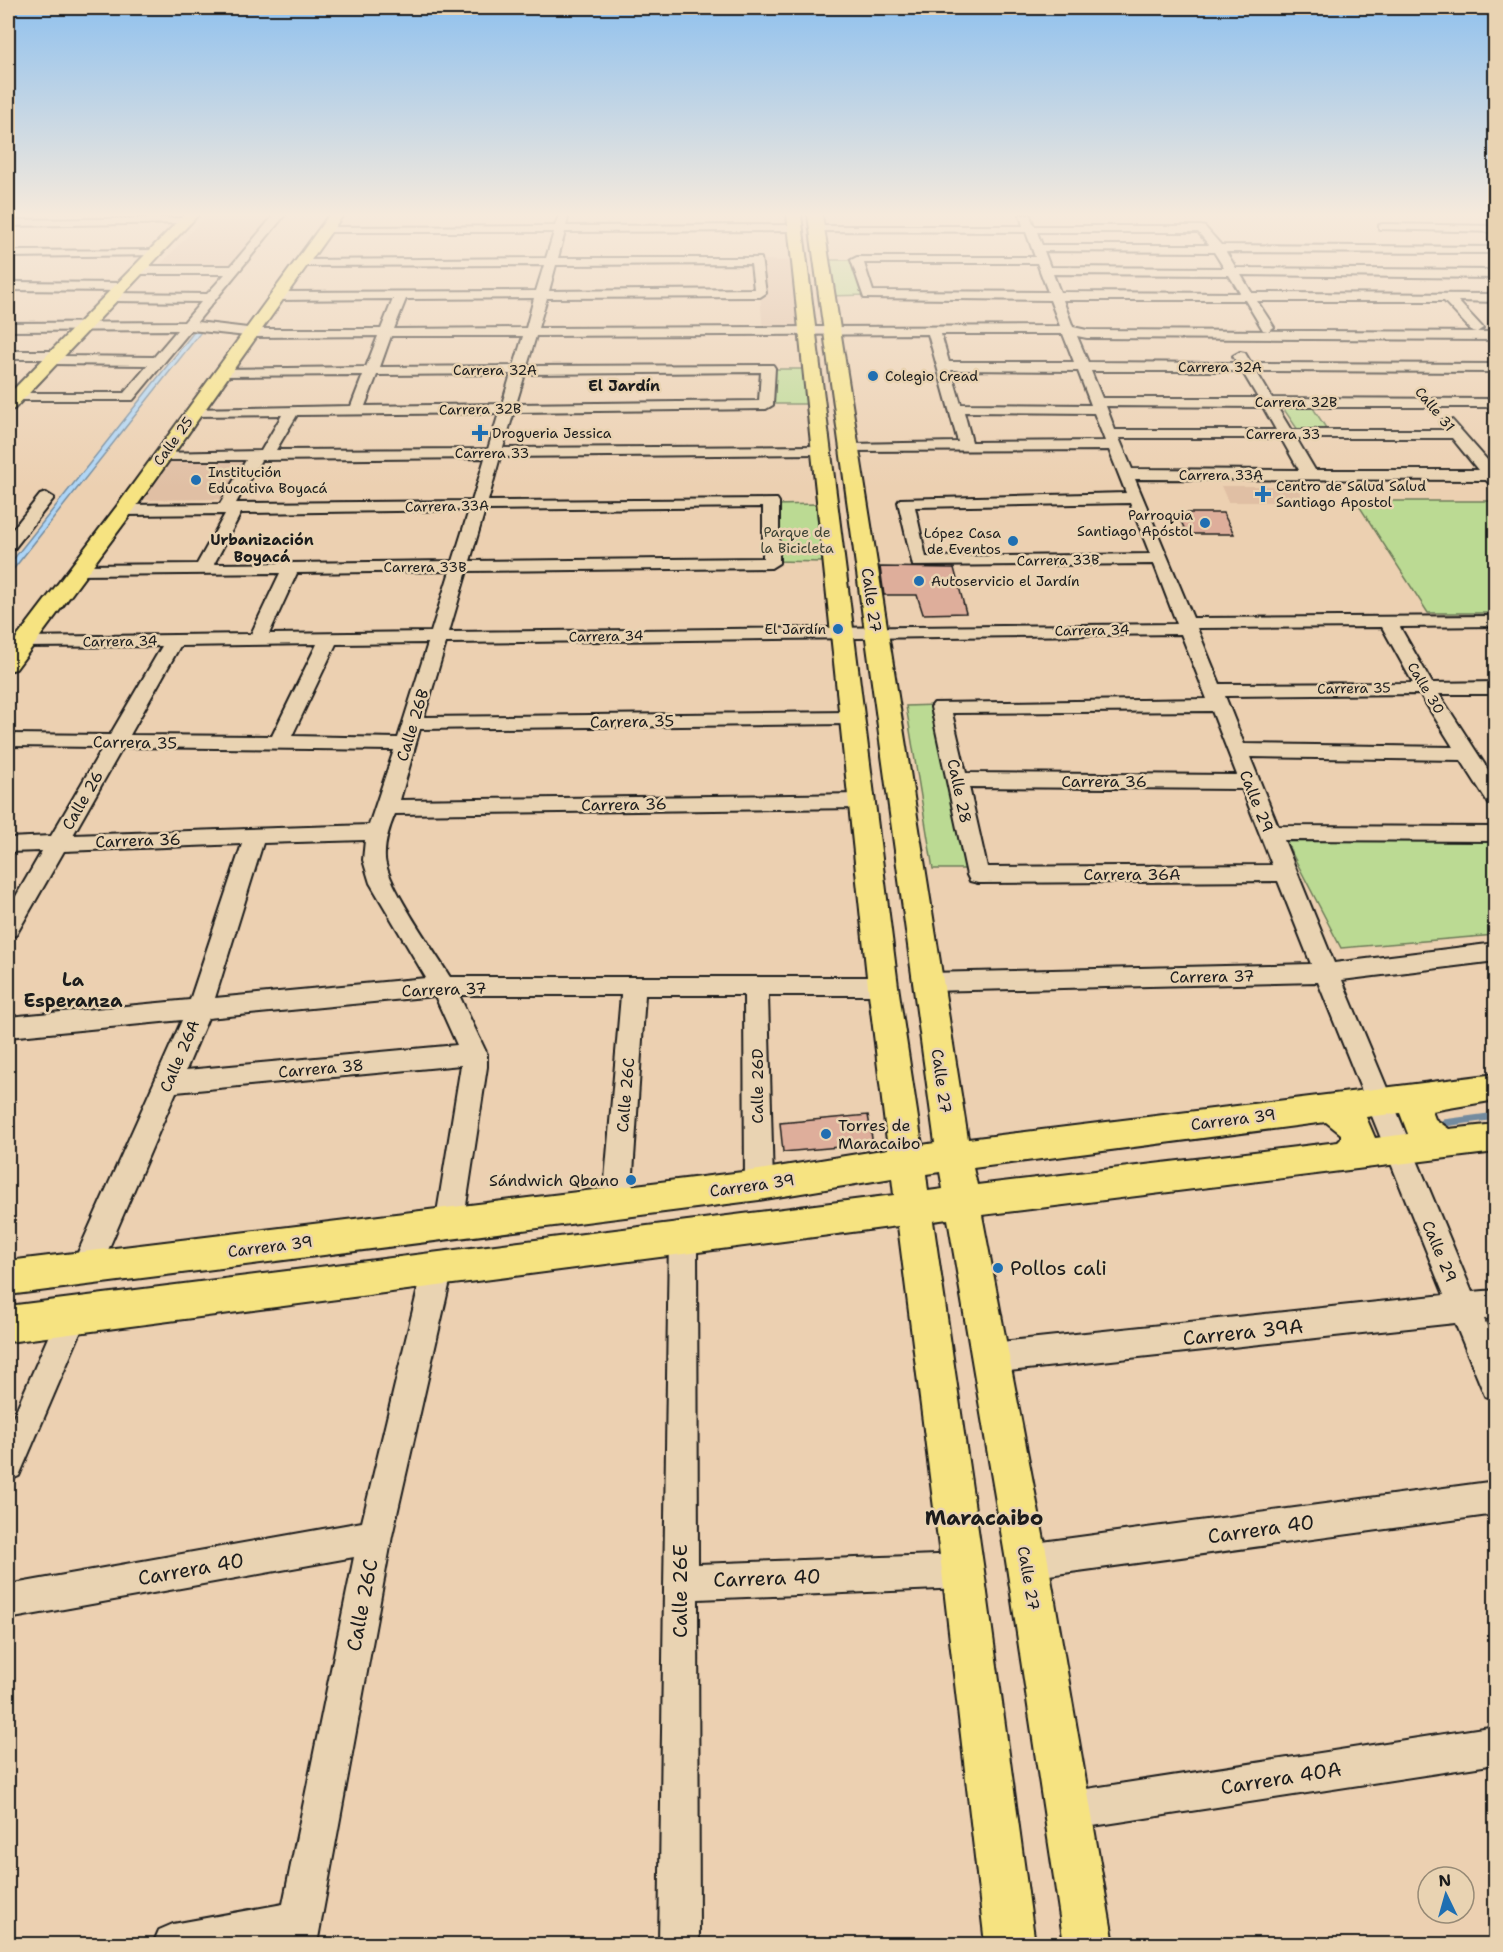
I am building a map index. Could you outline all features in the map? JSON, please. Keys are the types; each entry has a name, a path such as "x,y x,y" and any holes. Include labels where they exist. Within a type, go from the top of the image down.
{"main road":[{"path":"10,394 31,381 103,306"},
{"name":"Calle 25","path":"8,664 124,510 269,306"},
{"name":"Calle 27","path":"805,306 822,450 928,982 954,1156 1027,1561 1089,1944"},
{"name":"Calle 27","path":"828,306 850,447 859,633 851,718 905,1162 963,1571 1010,1944"},
{"name":"Carrera 39","path":"8,1278 449,1225 759,1185 905,1162 1496,1087"},
{"path":"1427,1096 1417,1103 1415,1116 1430,1135 1447,1144"},
{"path":"1325,1107 1344,1115 1356,1130 1358,1145 1348,1155"},
{"path":"8,1324 963,1202 1496,1138"}],"street":[{"path":"10,394 128,397 192,326 206,306"},
{"path":"356,411 397,306"},
{"name":"Calle 26B","path":"474,1054 442,987 381,883 374,860 376,832 387,807 538,306"},
{"name":"Calle 29","path":"1059,306 1378,1101 1496,1385"},
{"path":"1256,306 1268,327"},
{"path":"1456,306 1477,328"},
{"path":"8,327 192,326 250,332 386,333 1068,330 1087,333 1496,336"},
{"path":"1068,330 1084,326 1496,328"},
{"path":"933,330 966,446"},
{"path":"1227,334 1310,475"},
{"name":"Calle 31","path":"1376,335 1494,478"},
{"path":"8,355 159,361"},
{"name":"Carrera 32A","path":"944,366 1496,368"},
{"name":"Carrera 32A","path":"223,372 768,368 766,405"},
{"name":"Carrera 32B","path":"956,408 1269,402 1496,403"},
{"name":"Carrera 32B","path":"194,412 766,405"},
{"path":"204,569 231,508 261,455 292,411"},
{"name":"Carrera 33","path":"850,447 966,446 1285,434 1456,434"},
{"name":"Carrera 33","path":"163,456 822,450"},
{"name":"Carrera 33A","path":"1126,474 1494,478"},
{"path":"8,545 24,515 46,498"},
{"name":"Carrera 33B","path":"1136,498 906,502 919,562 1160,559"},
{"name":"Carrera 33A","path":"124,510 771,502 771,564"},
{"name":"Carrera 33B","path":"79,570 771,564"},
{"path":"257,640 291,568"},
{"name":"Carrera 34","path":"23,642 859,633 1388,621 1496,621"},
{"name":"Calle 30","path":"1388,621 1425,687 1496,799"},
{"path":"279,743 329,639"},
{"name":"Calle 26","path":"8,929 174,640"},
{"name":"Carrera 35","path":"941,707 1425,687 1496,688"},
{"name":"Calle 28","path":"941,707 978,875"},
{"name":"Carrera 35","path":"412,723 851,718"},
{"name":"Carrera 35","path":"8,740 406,744"},
{"path":"1237,750 1467,754"},
{"name":"Carrera 36","path":"957,780 1250,782"},
{"name":"Carrera 36","path":"387,807 861,801"},
{"name":"Carrera 36","path":"8,845 376,832"},
{"path":"1270,832 1496,834"},
{"name":"Calle 26A","path":"86,1268 200,1008 255,836"},
{"name":"Carrera 36A","path":"978,875 1286,873"},
{"name":"Carrera 37","path":"928,982 1327,973 1496,952"},
{"name":"Calle 26C","path":"617,1203 634,986"},
{"name":"Calle 26D","path":"756,986 759,1185"},
{"name":"Carrera 37","path":"8,1027 442,987 883,986"},
{"path":"449,1225 474,1067 474,1054"},
{"name":"Carrera 38","path":"168,1082 474,1054"},
{"name":"Calle 26E","path":"678,1944 683,1237"},
{"name":"Calle 26C","path":"298,1933 375,1536 438,1268"},
{"name":"Carrera 39A","path":"990,1358 1496,1304"},
{"path":"8,1465 73,1315"},
{"name":"Carrera 40","path":"1027,1561 1496,1497"},
{"name":"Carrera 40","path":"8,1602 375,1536"},
{"name":"Carrera 40","path":"680,1581 963,1571"},
{"name":"Carrera 40A","path":"1067,1811 1496,1745"},
{"path":"174,1944 298,1933"}],"shaded area":[{"path":"761,306 805,306 808,331 763,331"},
{"name":"Institución Educativa Boyacá","path":"248,461 227,499 141,500 166,462"},
{"name":"Centro de Salud Salud Santiago Apostol","path":"1221,486 1297,486 1306,502 1228,502"}],"green space":[{"path":"770,369 803,369 806,404 768,404"},
{"path":"1283,408 1313,408 1328,431 1298,430"},
{"path":"1356,501 1491,501 1496,508 1495,613 1428,613"},
{"name":"Parque de la Bicicleta","path":"816,504 822,562 775,561 775,505"},
{"path":"936,705 969,869 933,869 906,706"},
{"path":"1285,840 1495,841 1495,935 1341,948"}],"water":[{"path":"194,332 201,332 8,576 8,566"}],"building":[{"name":"Parroquia Santiago Apóstol","path":"1177,513 1223,513 1234,534 1187,534"},
{"name":"Autoservicio el Jardín","path":"880,567 954,568 966,613 923,614 917,595 884,595"},
{"name":"Torres de Maracaibo","path":"868,1115 873,1144 783,1152 780,1123"}],"waterway":[{"path":"1444,1123 1496,1116"}],"place":[{"name":"Colegio Cread","path":"873,376"},
{"name":"Drogueria Jessica","path":"480,433"},
{"name":"Institución Educativa Boyacá","path":"196,480"},
{"name":"Centro de Salud Salud Santiago Apostol","path":"1263,494"},
{"name":"Parroquia Santiago Apóstol","path":"1205,523"},
{"name":"López Casa de Eventos","path":"1013,541"},
{"name":"Autoservicio el Jardín","path":"919,581"},
{"name":"El Jardín","path":"838,629"},
{"name":"Torres de Maracaibo","path":"826,1134"},
{"name":"Sándwich Qbano","path":"631,1180"},
{"name":"Pollos cali","path":"998,1268"}],"district":[{"name":"El Jardín","path":"624,386"},
{"name":"Urbanización Boyacá","path":"262,548"},
{"name":"La Esperanza","path":"73,990"},
{"name":"Maracaibo","path":"984,1518"}]}
